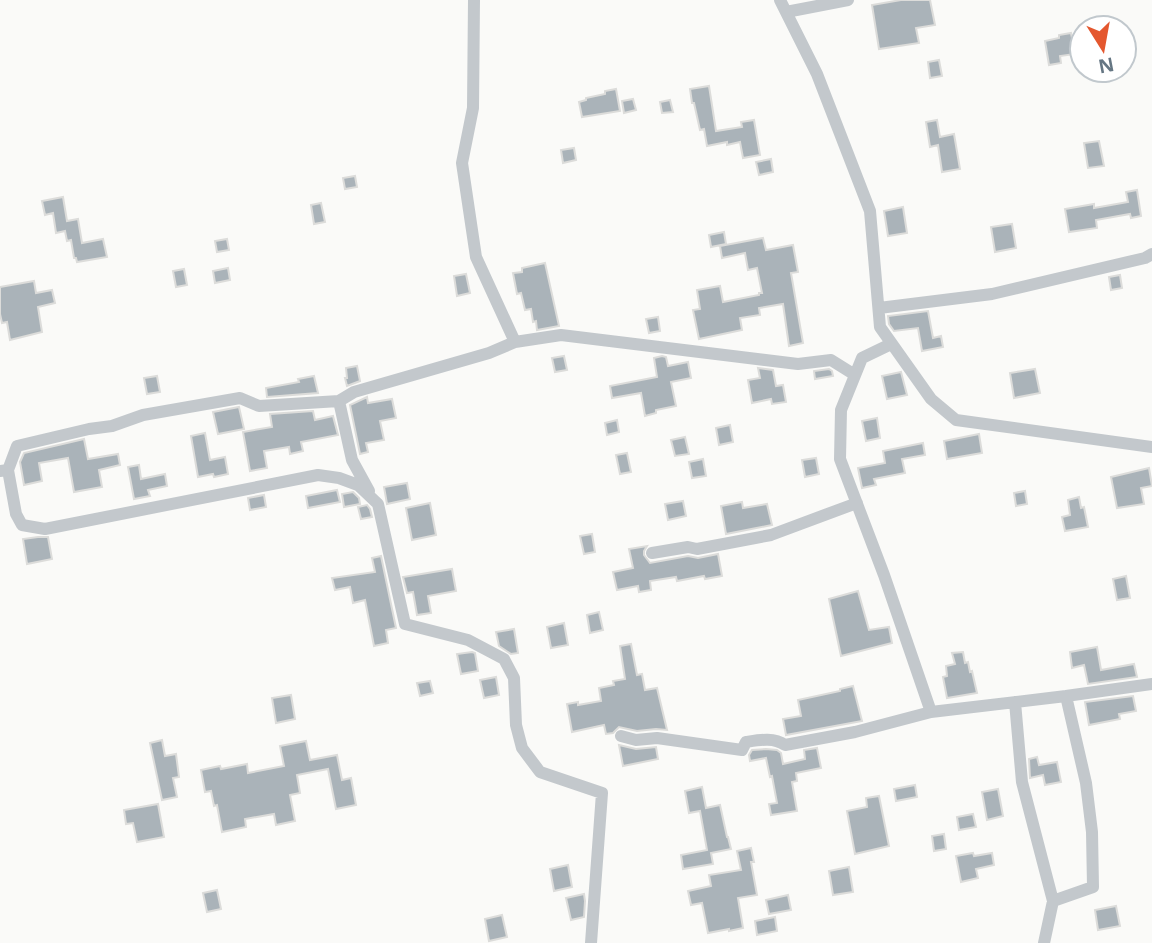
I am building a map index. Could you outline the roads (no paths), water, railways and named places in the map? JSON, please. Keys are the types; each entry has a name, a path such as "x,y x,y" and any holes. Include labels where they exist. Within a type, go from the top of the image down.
{"street":[{"path":"474,0 473,108 462,163 476,257 515,342"},
{"path":"848,0 783,6 817,74 870,211 880,327 891,344 931,399 956,420 1152,447"},
{"path":"879,308 992,294 1145,258 1152,254"},
{"path":"591,943 602,793 540,772 522,748 516,725 514,678 504,659 468,640 405,624 378,504 358,485 339,478 318,475 45,529 22,525 16,514 4,471 17,446 112,426 143,415 240,398 258,406 339,401 354,392 489,353 515,342 561,335 798,364 831,360 855,375"},
{"path":"891,344 862,358 841,410 840,459 884,575 931,712"},
{"path":"339,401 352,460 372,497"},
{"path":"652,553 688,547 697,549 771,535 857,503"},
{"path":"621,736 636,740 657,738 742,750 746,742 762,740 779,741 785,746 855,732 931,712 1152,684"},
{"path":"1054,901 1093,887 1092,832 1086,783 1066,696"},
{"path":"1015,702 1023,782 1054,901 1044,943"}]}
